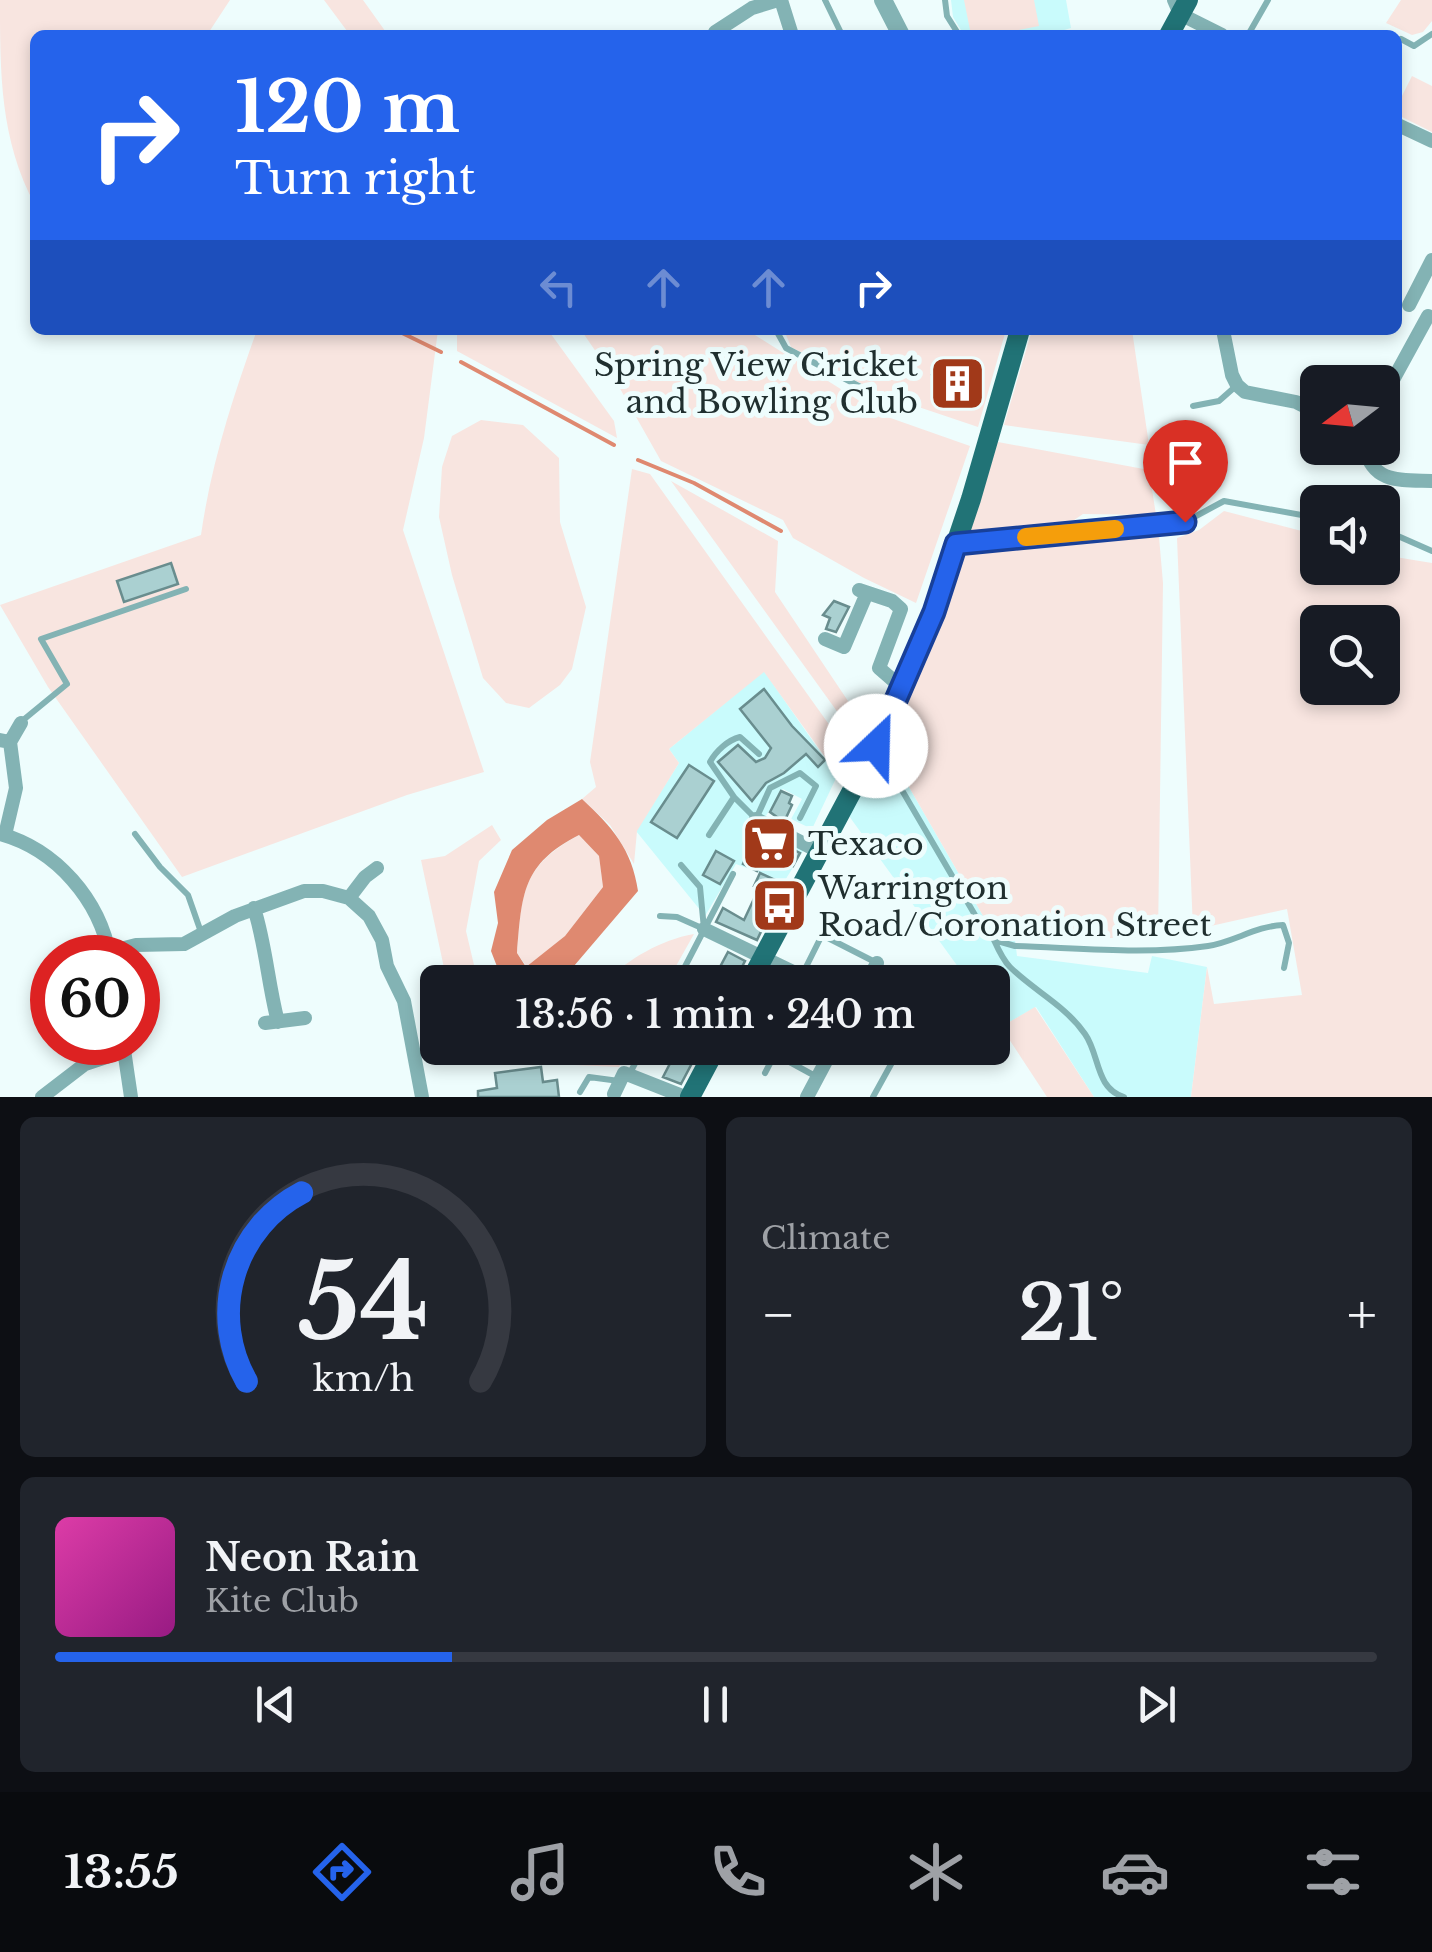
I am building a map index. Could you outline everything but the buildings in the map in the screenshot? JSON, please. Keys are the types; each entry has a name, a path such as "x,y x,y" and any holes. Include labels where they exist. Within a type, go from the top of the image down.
{"main road":[{"path":"1171,30 1181,5"},
{"path":"759,965 876,746 934,612 1019,335"},
{"path":"687,1097 706,1065"}],"street":[{"path":"718,30 752,8 779,0 790,30"},
{"path":"884,0 899,30"},
{"path":"1181,5 1215,30"},
{"path":"1402,127 1432,141"},
{"path":"1400,369 1430,317 1403,301 1432,260"},
{"path":"1224,335 1236,385 1245,392 1300,404"},
{"path":"1371,465 1393,480 1432,482"},
{"path":"825,639 844,648 863,591 892,601 901,609 879,668 902,688"},
{"path":"20,723 5,741 16,788 2,834 44,853 74,883 96,913 103,935"},
{"path":"756,819 818,850"},
{"path":"349,898 376,868"},
{"path":"160,944 184,944 234,916 304,891 349,898 369,916 382,940 407,1016 418,1096"},
{"path":"254,908 264,939 271,1023 305,1018"},
{"path":"704,929 779,965"},
{"path":"42,1097 84,1065"},
{"path":"126,1065 131,1097"},
{"path":"807,1097 824,1065"},
{"path":"619,1087 687,1097"}],"lane":[{"path":"825,0 840,30"},
{"path":"945,0 947,16 956,30"},
{"path":"1251,30 1268,0"},
{"path":"1402,40 1414,46 1432,34"},
{"path":"779,335 786,348 915,411"},
{"path":"1193,406 1219,401 1236,385"},
{"path":"956,544 1185,522 1224,501 1300,515"},
{"path":"1400,537 1432,551"},
{"path":"20,723 67,684 42,639 186,589"},
{"path":"758,754 740,737 710,762 734,798 756,819 770,788 800,774 816,786 800,818"},
{"path":"876,746 1007,965 1068,1011 1089,1039 1100,1075 1114,1094 1124,1097"},
{"path":"709,835 734,798"},
{"path":"135,834 160,867 188,894 202,936"},
{"path":"680,865 700,888 704,929"},
{"path":"686,965 733,874"},
{"path":"660,916 704,929"},
{"path":"994,940 1015,946 1156,950 1212,946 1282,925 1290,943 1284,968"},
{"path":"812,965 822,935 861,965"},
{"path":"580,1092 590,1077 619,1087 633,1065"},
{"path":"765,1073 769,1065"},
{"path":"799,1065 818,1077"},
{"path":"873,1097 891,1065"}],"shaded area":[{"path":"0,0 230,0 210,30 30,30 30,195 15,156 2,80"},
{"path":"324,0 363,0 384,30 346,30"},
{"path":"951,0 1066,0 1071,28 961,30 953,17"},
{"path":"964,0 1034,0 1039,26 970,30"},
{"path":"1401,0 1432,0 1432,21 1423,32 1412,35 1386,23"},
{"path":"1412,76 1432,86 1432,132 1402,117 1402,96"},
{"path":"255,335 437,335 424,438 403,530 484,772 407,795 182,877 48,687 0,605 201,535 211,482"},
{"path":"457,335 552,335 614,421 617,438 457,351"},
{"path":"584,335 755,335 882,415 970,446 916,603 793,538 783,520 661,461"},
{"path":"786,335 1005,335 978,427 883,395 791,347"},
{"path":"1031,335 1133,335 1149,445 1004,425"},
{"path":"481,420 523,425 559,458 560,522 586,607 572,669 560,685 529,708 506,703 483,678 439,517 442,467 452,436"},
{"path":"998,442 1149,470 1156,515 1083,514 1067,525 968,534"},
{"path":"632,469 650,474 843,744 833,768 764,672 669,749 679,763 637,831 634,864 610,825 582,799 596,787 590,762"},
{"path":"671,481 778,541 775,592 852,707 849,728"},
{"path":"1224,511 1300,531 1300,585 1400,585 1400,558 1432,563 1432,1097 1191,1097 1207,967 1214,1004 1302,995 1287,909 1193,930 1177,538 1199,530"},
{"path":"1159,537 1163,583 1158,937 1015,940 986,921 886,747 967,552"},
{"path":"764,671 837,776 812,829 791,819 802,799 783,789 762,822 805,848 784,882 736,864 705,916 636,831 679,763 669,749"},
{"path":"886,747 986,921 1015,940 1017,956 1148,973 1152,956 1207,967 1191,1097 1094,1097 1036,1007 1010,1022 1010,965 957,965 849,816"},
{"path":"582,799 619,840 631,863 638,891 575,965 529,965 565,936 603,887 599,856 579,835 546,857 528,883 517,953 525,965 496,965 491,951 498,923 494,892 512,850 547,820"},
{"path":"492,825 501,840 479,861 466,931 474,965 443,965 421,860 445,856"},
{"path":"579,835 599,856 603,887 565,936 526,965 517,953 528,883 560,846"},
{"path":"694,934 677,965 626,965 646,952"},
{"path":"1035,1007 1094,1097 1047,1097 1010,1041 1010,1022"}],"waterway":[{"path":"406,335 441,352"},
{"path":"461,362 614,445"},
{"path":"638,460 694,483 781,531"}],"slow traffic":[{"path":"1026,537 1115,529"}],"place":[{"name":"Spring View Cricket and Bowling Club","path":"957,383"},
{"name":"Texaco","path":"769,844"},
{"name":"Warrington Road/Coronation Street","path":"779,906"}],"route":[{"path":"876,746 934,612 956,544 1185,522"}]}
